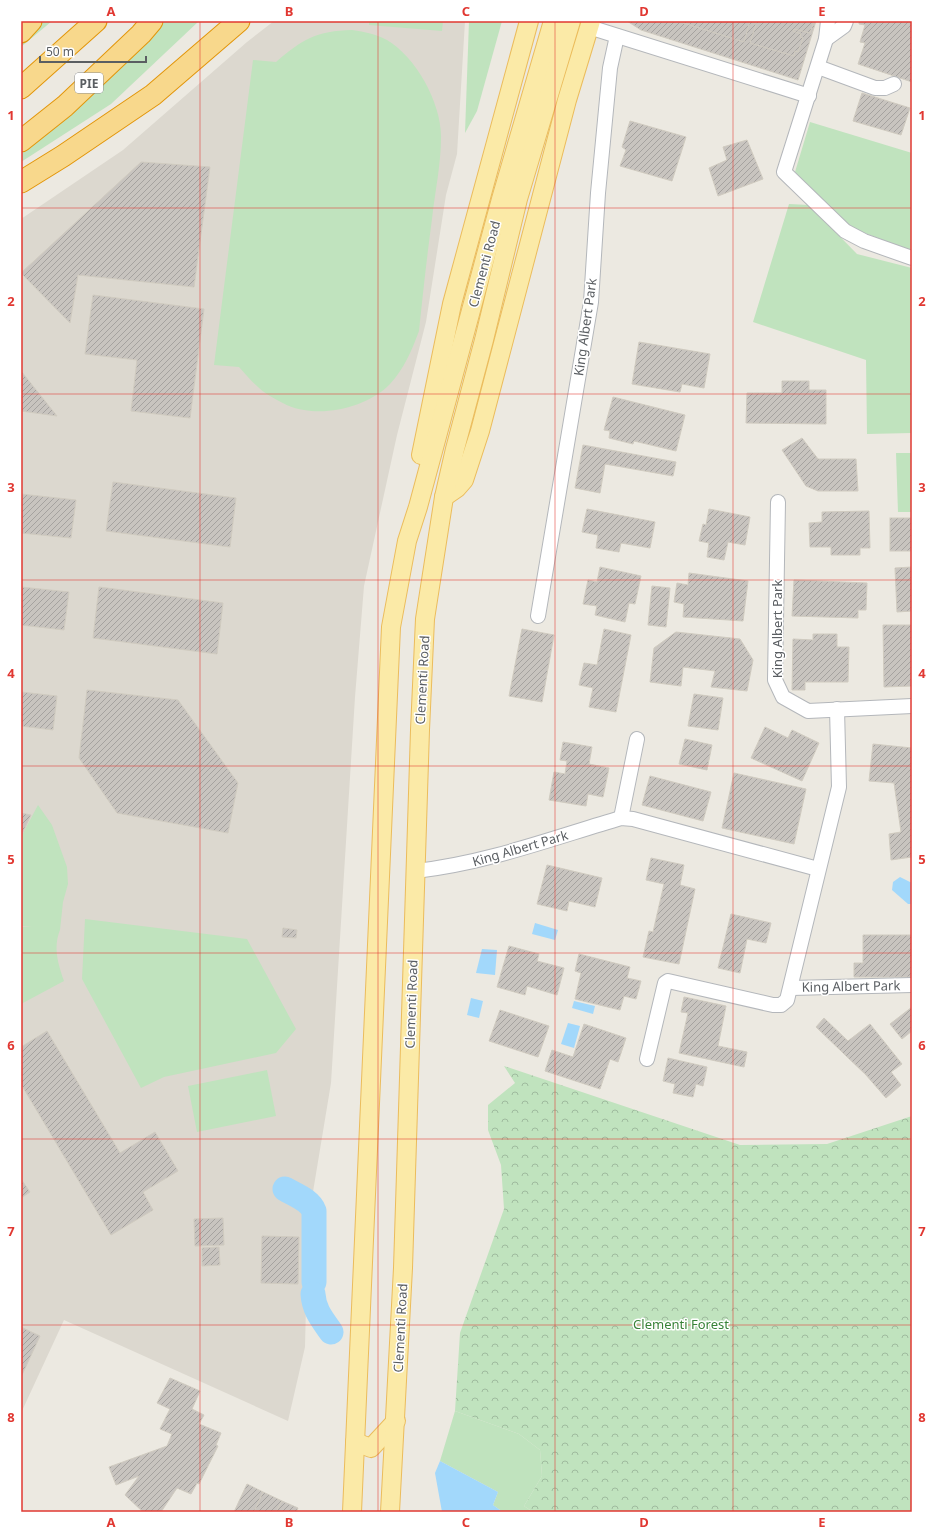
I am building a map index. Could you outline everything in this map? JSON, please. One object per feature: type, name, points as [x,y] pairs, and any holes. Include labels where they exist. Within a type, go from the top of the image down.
[{"type":"highway","points":[[21,32],[32,21]]},
{"type":"highway","points":[[21,88],[96,21]]},
{"type":"highway","name":"PIE","points":[[21,140],[65,106],[142,34],[152,21]]},
{"type":"highway","points":[[21,182],[63,156],[153,95],[239,21]]},
{"type":"main road","name":"Clementi Road","points":[[418,507],[415,486],[452,304],[529,21]]},
{"type":"main road","name":"Clementi Road","points":[[390,1512],[403,1268],[420,730],[425,619],[444,497],[510,199],[553,21]]},
{"type":"main road","name":"Clementi Road","points":[[352,1512],[391,627],[407,541],[510,199],[571,21]]},
{"type":"main road","points":[[444,497],[457,488],[464,480],[480,432],[565,108],[590,24]]},
{"type":"main road","points":[[356,1442],[371,1448],[396,1420]]},
{"type":"street","points":[[828,21],[826,39],[818,68],[784,172],[845,232],[864,241],[912,258]]},
{"type":"street","points":[[826,39],[844,26],[846,21]]},
{"type":"street","points":[[590,24],[617,36],[809,96]]},
{"type":"street","name":"King Albert Park","points":[[538,616],[591,302],[598,193],[610,68],[617,36]]},
{"type":"street","points":[[818,68],[875,88],[885,88],[894,84]]},
{"type":"street","name":"King Albert Park","points":[[778,502],[775,680],[783,697],[808,711],[912,706]]},
{"type":"street","name":"King Albert Park","points":[[647,1059],[665,983],[668,981],[773,1005],[781,1005],[787,1000],[839,787],[837,709]]},
{"type":"street","points":[[621,818],[637,739]]},
{"type":"street","name":"King Albert Park","points":[[416,871],[450,868],[621,818],[633,819],[818,869]]},
{"type":"street","name":"King Albert Park","points":[[791,988],[912,985]]},
{"type":"shaded area","points":[[274,21],[465,21],[457,154],[446,195],[426,322],[397,435],[364,586],[355,697],[331,1083],[308,1222],[305,1347],[288,1421],[64,1320],[21,1413],[21,219],[123,150],[247,42]]},
{"type":"green space","points":[[41,21],[52,21],[21,47],[21,42]]},
{"type":"green space","points":[[145,21],[199,21],[111,104],[21,162],[21,154]]},
{"type":"green space","points":[[369,21],[443,21],[442,31],[369,25]]},
{"type":"green space","points":[[469,21],[502,21],[477,111],[465,133]]},
{"type":"green space","points":[[352,30],[379,36],[398,48],[417,70],[432,97],[437,111],[441,138],[440,158],[419,331],[403,366],[395,378],[382,391],[372,398],[338,410],[304,410],[278,401],[262,390],[239,367],[214,365],[253,60],[276,62],[294,47],[319,34]]},
{"type":"green space","points":[[810,122],[912,153],[912,251],[849,227],[795,172]]},
{"type":"green space","points":[[789,204],[809,205],[857,254],[912,268],[912,433],[867,434],[866,360],[753,322]]},
{"type":"green space","points":[[896,453],[912,453],[912,512],[898,512]]},
{"type":"green space","points":[[38,805],[52,825],[67,867],[68,884],[63,902],[57,943],[58,962],[64,981],[21,1004],[21,927],[32,927],[21,926],[21,837]]},
{"type":"green space","points":[[85,919],[247,939],[296,1029],[276,1053],[164,1077],[141,1088],[82,979]]},
{"type":"green space","name":"Clementi Forest","points":[[504,1066],[740,1145],[827,1144],[912,1116],[912,1512],[533,1512],[524,1506],[542,1476],[540,1450],[519,1434],[455,1411],[460,1333],[504,1209],[501,1165],[488,1130],[488,1105],[515,1083]]},
{"type":"green space","points":[[267,1070],[276,1116],[197,1132],[188,1086]]},
{"type":"green space","points":[[455,1411],[519,1434],[540,1450],[542,1476],[524,1506],[533,1512],[503,1512],[493,1505],[498,1492],[440,1461]]},
{"type":"water","points":[[900,877],[912,883],[912,904],[908,904],[892,890],[893,882]]},
{"type":"water","points":[[535,923],[558,930],[555,940],[532,934]]},
{"type":"water","points":[[482,949],[497,950],[495,975],[476,973]]},
{"type":"water","points":[[471,998],[483,1001],[479,1018],[467,1015]]},
{"type":"water","points":[[574,1001],[595,1006],[593,1014],[572,1008]]},
{"type":"water","points":[[568,1023],[580,1026],[574,1048],[561,1044]]},
{"type":"water","points":[[440,1461],[498,1492],[493,1505],[503,1512],[442,1512],[435,1473]]},
{"type":"building","points":[[627,21],[816,21],[798,80],[641,30]]},
{"type":"building","points":[[677,21],[750,21],[744,42]]},
{"type":"building","points":[[757,21],[814,21],[810,33],[794,29],[793,31],[801,34],[800,37],[803,38],[798,52],[795,51],[794,56],[750,43]]},
{"type":"building","points":[[859,21],[912,21],[912,82],[858,64],[865,43],[860,42],[865,25],[859,24]]},
{"type":"building","points":[[862,93],[910,108],[901,135],[853,121]]},
{"type":"building","points":[[630,121],[686,137],[672,181],[620,166],[626,150],[622,147]]},
{"type":"building","points":[[747,140],[763,179],[718,196],[709,168],[727,160],[723,147]]},
{"type":"building","points":[[141,162],[210,167],[194,287],[78,275],[70,323],[21,273]]},
{"type":"building","points":[[93,295],[204,309],[190,418],[131,411],[137,360],[85,354]]},
{"type":"building","points":[[639,342],[710,354],[704,388],[682,384],[680,392],[632,384]]},
{"type":"building","points":[[21,371],[57,416],[21,411]]},
{"type":"building","points":[[782,381],[809,381],[809,390],[826,390],[826,424],[746,423],[747,393],[782,393]]},
{"type":"building","points":[[613,397],[685,415],[676,451],[634,441],[633,444],[609,438],[610,431],[604,430]]},
{"type":"building","points":[[802,438],[818,459],[856,459],[858,491],[818,491],[806,486],[782,450]]},
{"type":"building","points":[[583,445],[676,462],[673,476],[605,464],[600,493],[575,488]]},
{"type":"building","points":[[113,482],[236,498],[230,547],[106,531]]},
{"type":"building","points":[[21,494],[76,500],[71,538],[21,533]]},
{"type":"building","points":[[587,509],[655,522],[650,548],[621,543],[619,552],[596,548],[598,535],[582,532]]},
{"type":"building","points":[[709,509],[750,517],[745,545],[728,542],[724,560],[707,557],[709,543],[699,541],[703,524],[706,525]]},
{"type":"building","points":[[869,511],[870,548],[860,548],[860,555],[831,555],[831,547],[810,547],[809,523],[822,522],[822,512]]},
{"type":"building","points":[[890,518],[912,518],[912,551],[890,551]]},
{"type":"building","points":[[600,567],[641,576],[635,604],[629,603],[625,622],[595,615],[597,606],[583,604],[588,580],[597,582]]},
{"type":"building","points":[[912,567],[912,611],[897,612],[895,568]]},
{"type":"building","points":[[689,573],[748,581],[743,621],[683,617],[684,604],[674,602],[677,583],[688,585]]},
{"type":"building","points":[[794,580],[867,583],[866,610],[858,610],[858,618],[792,616]]},
{"type":"building","points":[[652,586],[670,588],[666,627],[648,625]]},
{"type":"building","points":[[21,587],[69,592],[64,630],[21,625]]},
{"type":"building","points":[[99,587],[223,603],[217,654],[93,638]]},
{"type":"building","points":[[883,625],[912,625],[912,686],[884,687]]},
{"type":"building","points":[[522,629],[554,635],[542,702],[509,696]]},
{"type":"building","points":[[604,629],[631,635],[616,712],[589,707],[593,688],[579,685],[584,663],[597,665]]},
{"type":"building","points":[[676,632],[740,639],[753,660],[747,691],[711,687],[715,671],[683,667],[681,686],[650,682],[654,648]]},
{"type":"building","points":[[813,634],[837,634],[837,647],[849,647],[848,682],[805,682],[805,690],[792,690],[793,639],[813,640]]},
{"type":"building","points":[[87,690],[178,700],[238,783],[228,833],[117,813],[79,758]]},
{"type":"building","points":[[21,692],[57,696],[53,730],[21,726]]},
{"type":"building","points":[[694,694],[723,698],[718,730],[688,726]]},
{"type":"building","points":[[765,727],[788,738],[792,730],[819,743],[802,781],[751,758]]},
{"type":"building","points":[[685,739],[712,745],[707,770],[679,764]]},
{"type":"building","points":[[563,742],[592,747],[589,764],[609,768],[603,797],[588,794],[586,806],[549,800],[554,772],[565,774],[567,761],[560,760]]},
{"type":"building","points":[[873,744],[912,748],[912,857],[891,860],[889,834],[901,832],[894,783],[869,781]]},
{"type":"building","points":[[734,773],[806,789],[794,844],[722,828]]},
{"type":"building","points":[[650,776],[711,792],[703,821],[642,805]]},
{"type":"building","points":[[21,813],[31,815],[21,836]]},
{"type":"building","points":[[651,858],[684,865],[680,885],[695,889],[679,964],[643,957],[649,931],[653,932],[664,884],[646,880]]},
{"type":"building","points":[[547,865],[602,878],[595,907],[569,901],[567,911],[537,904]]},
{"type":"building","points":[[731,914],[771,923],[766,943],[747,939],[740,973],[718,968]]},
{"type":"building","points":[[283,928],[297,930],[296,938],[282,937]]},
{"type":"building","points":[[863,935],[912,935],[912,977],[854,977],[854,963],[863,963]]},
{"type":"building","points":[[509,946],[539,954],[537,961],[564,968],[557,995],[527,986],[525,995],[497,987]]},
{"type":"building","points":[[579,954],[630,967],[627,978],[641,981],[636,999],[624,996],[620,1010],[575,999],[581,973],[575,971]]},
{"type":"building","points":[[684,997],[726,1006],[718,1046],[747,1052],[744,1067],[679,1053],[688,1013],[681,1012]]},
{"type":"building","points":[[912,1007],[912,1031],[902,1039],[890,1024]]},
{"type":"building","points":[[500,1010],[549,1026],[538,1057],[489,1041]]},
{"type":"building","points":[[824,1018],[848,1041],[870,1024],[902,1064],[891,1072],[901,1085],[886,1098],[866,1075],[816,1027]]},
{"type":"building","points":[[584,1024],[626,1038],[618,1062],[610,1059],[600,1089],[545,1071],[552,1050],[573,1057]]},
{"type":"building","points":[[47,1031],[120,1153],[155,1132],[178,1171],[143,1192],[153,1210],[111,1235],[21,1084],[21,1047]]},
{"type":"building","points":[[668,1058],[707,1067],[703,1086],[696,1084],[693,1097],[673,1093],[675,1084],[663,1081]]},
{"type":"building","points":[[21,1179],[30,1192],[21,1198]]},
{"type":"building","points":[[223,1218],[224,1245],[195,1246],[194,1219]]},
{"type":"building","points":[[262,1236],[299,1237],[298,1284],[261,1283]]},
{"type":"building","points":[[219,1247],[220,1265],[202,1266],[202,1248]]},
{"type":"building","points":[[21,1327],[40,1336],[21,1377]]},
{"type":"building","points":[[170,1378],[200,1391],[192,1409],[204,1415],[199,1424],[221,1433],[216,1445],[218,1446],[199,1484],[197,1483],[191,1494],[177,1488],[161,1512],[143,1512],[125,1495],[139,1476],[116,1485],[109,1467],[167,1446],[172,1434],[160,1429],[170,1409],[157,1403]]},
{"type":"building","points":[[247,1484],[263,1492],[254,1512],[234,1512]]},
{"type":"building","points":[[263,1492],[282,1501],[276,1512],[254,1512]]},
{"type":"building","points":[[282,1501],[298,1508],[296,1512],[276,1512]]},
{"type":"waterway","points":[[285,1189],[306,1201],[314,1211],[314,1282]]},
{"type":"waterway","points":[[313,1294],[317,1310],[331,1332]]}]
